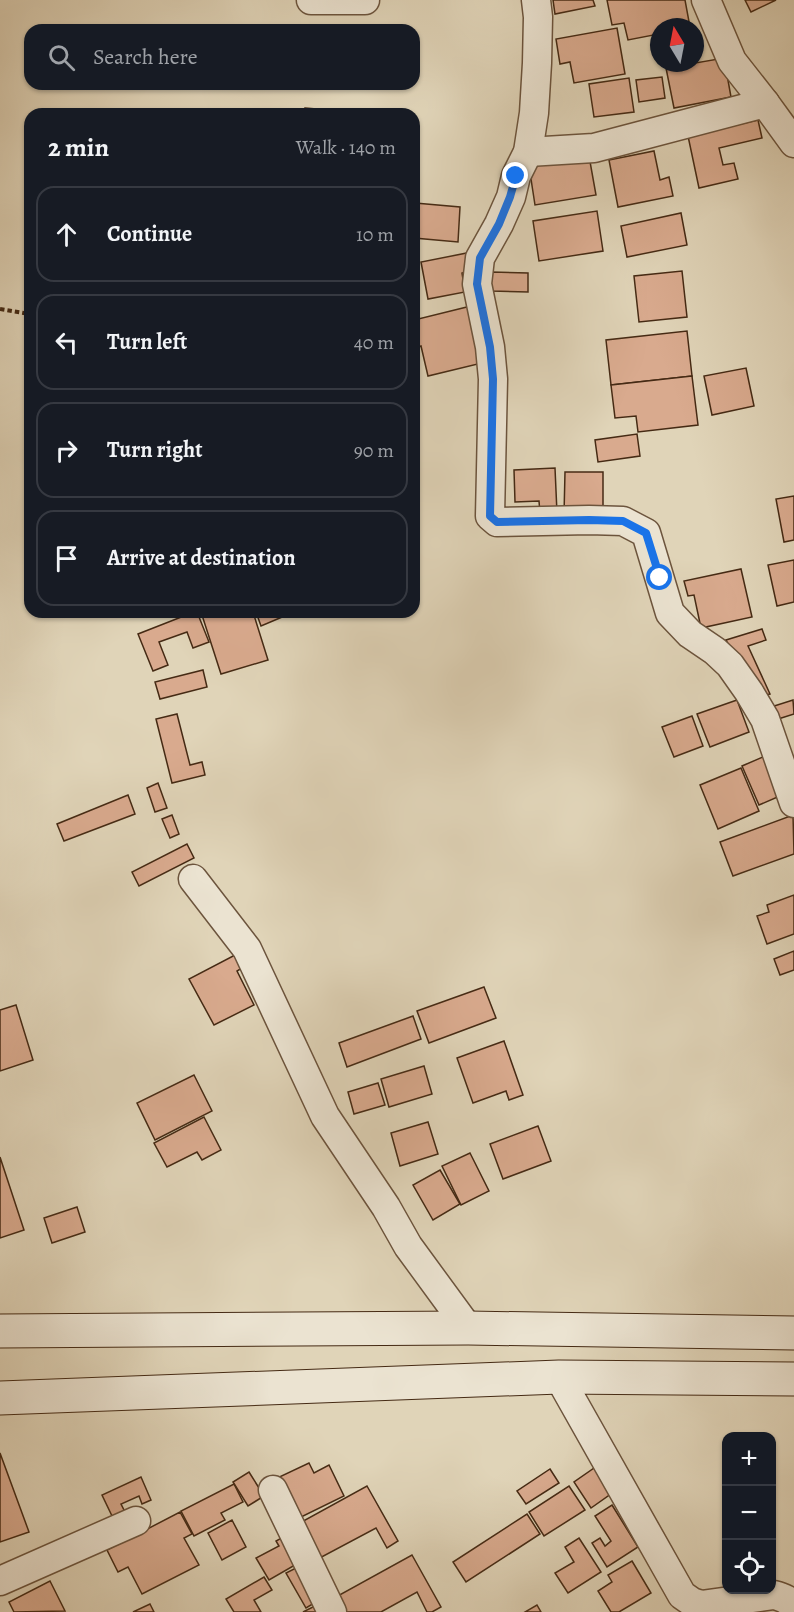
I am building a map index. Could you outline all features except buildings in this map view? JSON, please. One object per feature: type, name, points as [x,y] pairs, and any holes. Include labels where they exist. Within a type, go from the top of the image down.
[{"type":"main road","points":[[0,1331],[468,1328],[794,1333]]},
{"type":"main road","points":[[0,1398],[558,1377],[794,1379]]},
{"type":"street","points":[[311,0],[365,0]]},
{"type":"street","points":[[536,0],[537,63],[534,113],[528,152],[516,176],[499,224],[480,258],[477,284],[490,347],[493,379],[490,516],[497,522],[623,521],[646,533],[670,613],[690,634],[716,651],[730,665],[749,692],[765,719],[794,803]]},
{"type":"street","points":[[706,0],[732,61],[794,143]]},
{"type":"street","points":[[528,152],[594,148],[765,103]]},
{"type":"street","points":[[193,879],[247,949],[325,1116],[386,1208],[408,1246],[468,1328]]},
{"type":"street","points":[[558,1377],[682,1595],[701,1605],[774,1595],[784,1598],[793,1605],[794,1609]]},
{"type":"street","points":[[273,1490],[332,1612]]},
{"type":"street","points":[[0,1581],[136,1521]]},
{"type":"path","points":[[0,309],[24,313]]},
{"type":"route","points":[[516,176],[499,224],[480,258],[477,284],[490,347],[493,379],[490,516],[497,522],[623,521],[646,533],[660,578]]}]
